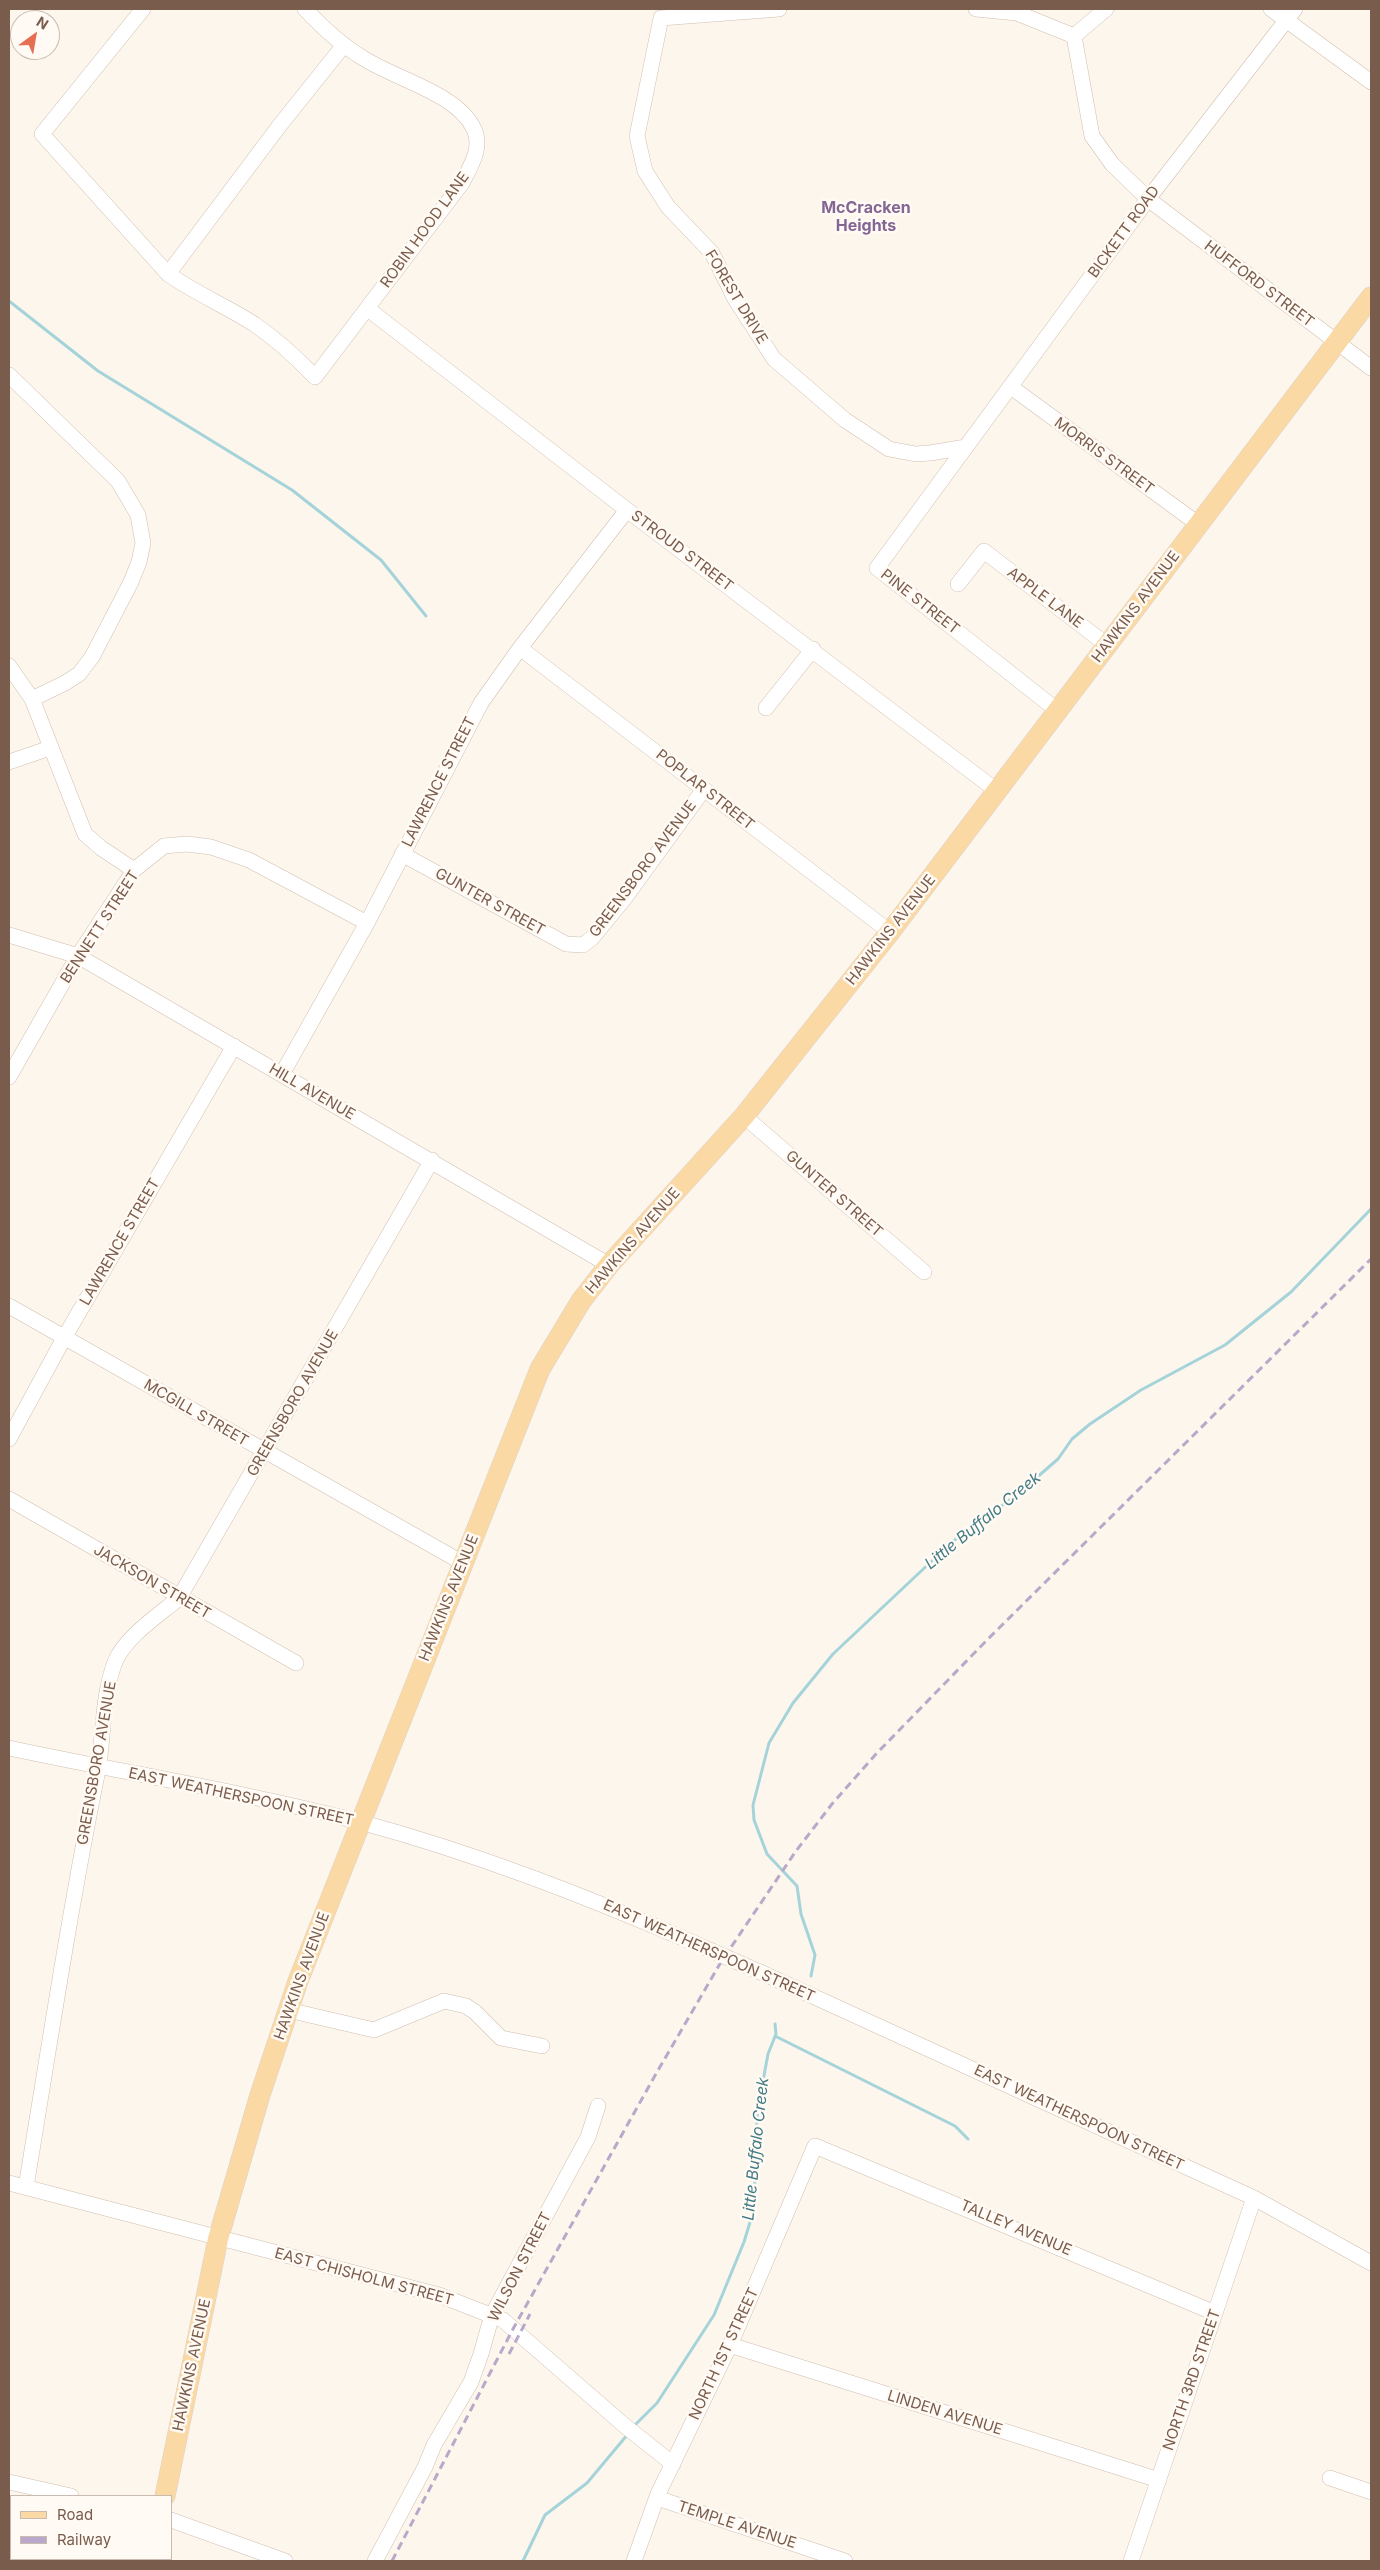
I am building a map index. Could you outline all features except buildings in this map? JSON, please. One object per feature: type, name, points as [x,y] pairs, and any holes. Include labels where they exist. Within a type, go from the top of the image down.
[{"type":"main road","name":"HAWKINS AVENUE","points":[[165,2495],[218,2239],[260,2095],[288,2010],[540,1369],[581,1301],[609,1265],[744,1116],[890,932],[1371,297]]},
{"type":"street","points":[[143,9],[42,134],[168,274],[280,125],[344,45]]},
{"type":"street","name":"ROBIN HOOD LANE","points":[[168,274],[193,291],[254,324],[296,357],[315,377],[462,183],[476,156],[475,130],[461,111],[364,59],[344,45],[305,9]]},
{"type":"street","name":"FOREST DRIVE","points":[[779,9],[661,18],[637,136],[645,171],[668,207],[712,253],[735,299],[774,359],[845,420],[889,449],[916,454],[966,447]]},
{"type":"street","points":[[976,9],[1017,12],[1074,36],[1106,9]]},
{"type":"street","points":[[1271,9],[1290,15],[1371,82]]},
{"type":"street","name":"BICKETT ROAD","points":[[966,447],[1148,199],[1290,15]]},
{"type":"street","name":"HUFFORD STREET","points":[[1074,36],[1092,136],[1112,164],[1148,199],[1371,368]]},
{"type":"street","name":"STROUD STREET","points":[[368,309],[997,791]]},
{"type":"street","points":[[9,375],[118,481],[138,515],[143,543],[139,562],[131,582],[92,657],[79,674],[65,684],[32,699]]},
{"type":"street","name":"MORRIS STREET","points":[[1011,388],[1198,524]]},
{"type":"street","name":"PINE STREET","points":[[966,447],[877,568],[1058,711]]},
{"type":"street","name":"LAWRENCE STREET","points":[[282,1074],[367,923],[480,703],[520,648],[628,510]]},
{"type":"street","name":"APPLE LANE","points":[[958,584],[984,551],[1107,645]]},
{"type":"street","name":"POPLAR STREET","points":[[520,648],[890,932]]},
{"type":"street","points":[[766,708],[813,649]]},
{"type":"street","points":[[9,666],[32,699],[85,834],[101,848],[134,870]]},
{"type":"street","points":[[9,762],[50,748]]},
{"type":"street","name":"GREENSBORO AVENUE","points":[[579,945],[583,945],[592,938],[624,899],[704,789]]},
{"type":"street","name":"BENNETT STREET","points":[[9,1077],[78,956],[134,870],[164,846],[187,844],[211,847],[249,860],[367,923]]},
{"type":"street","name":"GUNTER STREET","points":[[402,854],[566,944],[579,945]]},
{"type":"street","name":"HILL AVENUE","points":[[9,935],[78,956],[432,1160],[609,1265]]},
{"type":"street","name":"LAWRENCE STREET","points":[[9,1439],[64,1338],[234,1046]]},
{"type":"street","name":"GUNTER STREET","points":[[744,1116],[924,1272]]},
{"type":"street","name":"GREENSBORO AVENUE","points":[[26,2187],[76,1884],[98,1767],[106,1695],[116,1662],[126,1645],[179,1598],[432,1160]]},
{"type":"street","name":"MCGILL STREET","points":[[9,1306],[463,1563]]},
{"type":"street","name":"JACKSON STREET","points":[[9,1499],[179,1598],[296,1663]]},
{"type":"street","name":"EAST WEATHERSPOON STREET","points":[[9,1748],[237,1793],[361,1823],[539,1878],[760,1972],[1254,2198],[1371,2263]]},
{"type":"street","points":[[288,2010],[374,2030],[444,2001],[455,2002],[475,2012],[501,2038],[542,2046]]},
{"type":"street","name":"WILSON STREET","points":[[375,2561],[425,2467],[434,2445],[470,2382],[481,2354],[492,2315],[588,2136],[598,2106]]},
{"type":"street","name":"TALLEY AVENUE","points":[[816,2146],[1215,2313]]},
{"type":"street","name":"NORTH 1ST STREET","points":[[634,2561],[657,2498],[730,2345],[816,2146]]},
{"type":"street","name":"EAST CHISHOLM STREET","points":[[9,2183],[218,2239],[439,2295],[492,2315],[513,2329],[629,2430],[672,2464]]},
{"type":"street","name":"NORTH 3RD STREET","points":[[1131,2561],[1254,2198]]},
{"type":"street","name":"LINDEN AVENUE","points":[[730,2345],[1159,2480]]},
{"type":"street","points":[[1330,2478],[1371,2492]]},
{"type":"street","points":[[9,2482],[67,2495]]},
{"type":"street","name":"TEMPLE AVENUE","points":[[657,2498],[845,2561]]},
{"type":"street","points":[[172,2520],[285,2561]]},
{"type":"waterway","points":[[9,301],[98,371],[292,490],[381,560],[426,616]]},
{"type":"waterway","name":"Little Buffalo Creek","points":[[811,1976],[815,1955],[801,1914],[797,1886],[767,1854],[754,1820],[753,1805],[769,1743],[793,1703],[833,1654],[952,1542],[1019,1493],[1058,1459],[1072,1439],[1090,1424],[1141,1390],[1225,1345],[1291,1292],[1371,1209]]},
{"type":"waterway","name":"Little Buffalo Creek","points":[[633,2427],[657,2403],[714,2315],[744,2242],[751,2219],[755,2188],[754,2161],[758,2108],[768,2054],[776,2034],[775,2024]]},
{"type":"waterway","points":[[775,2036],[955,2126],[968,2139]]},
{"type":"waterway","name":"Little Buffalo Creek","points":[[523,2561],[545,2515],[587,2483],[628,2434]]},
{"type":"railway","points":[[392,2561],[513,2329],[657,2072],[721,1962],[796,1851],[832,1804],[876,1754],[988,1639],[1371,1259]]},
{"type":"railway","points":[[509,2354],[530,2314]]},
{"type":"district","name":"McCracken Heights","points":[[866,217]]}]
